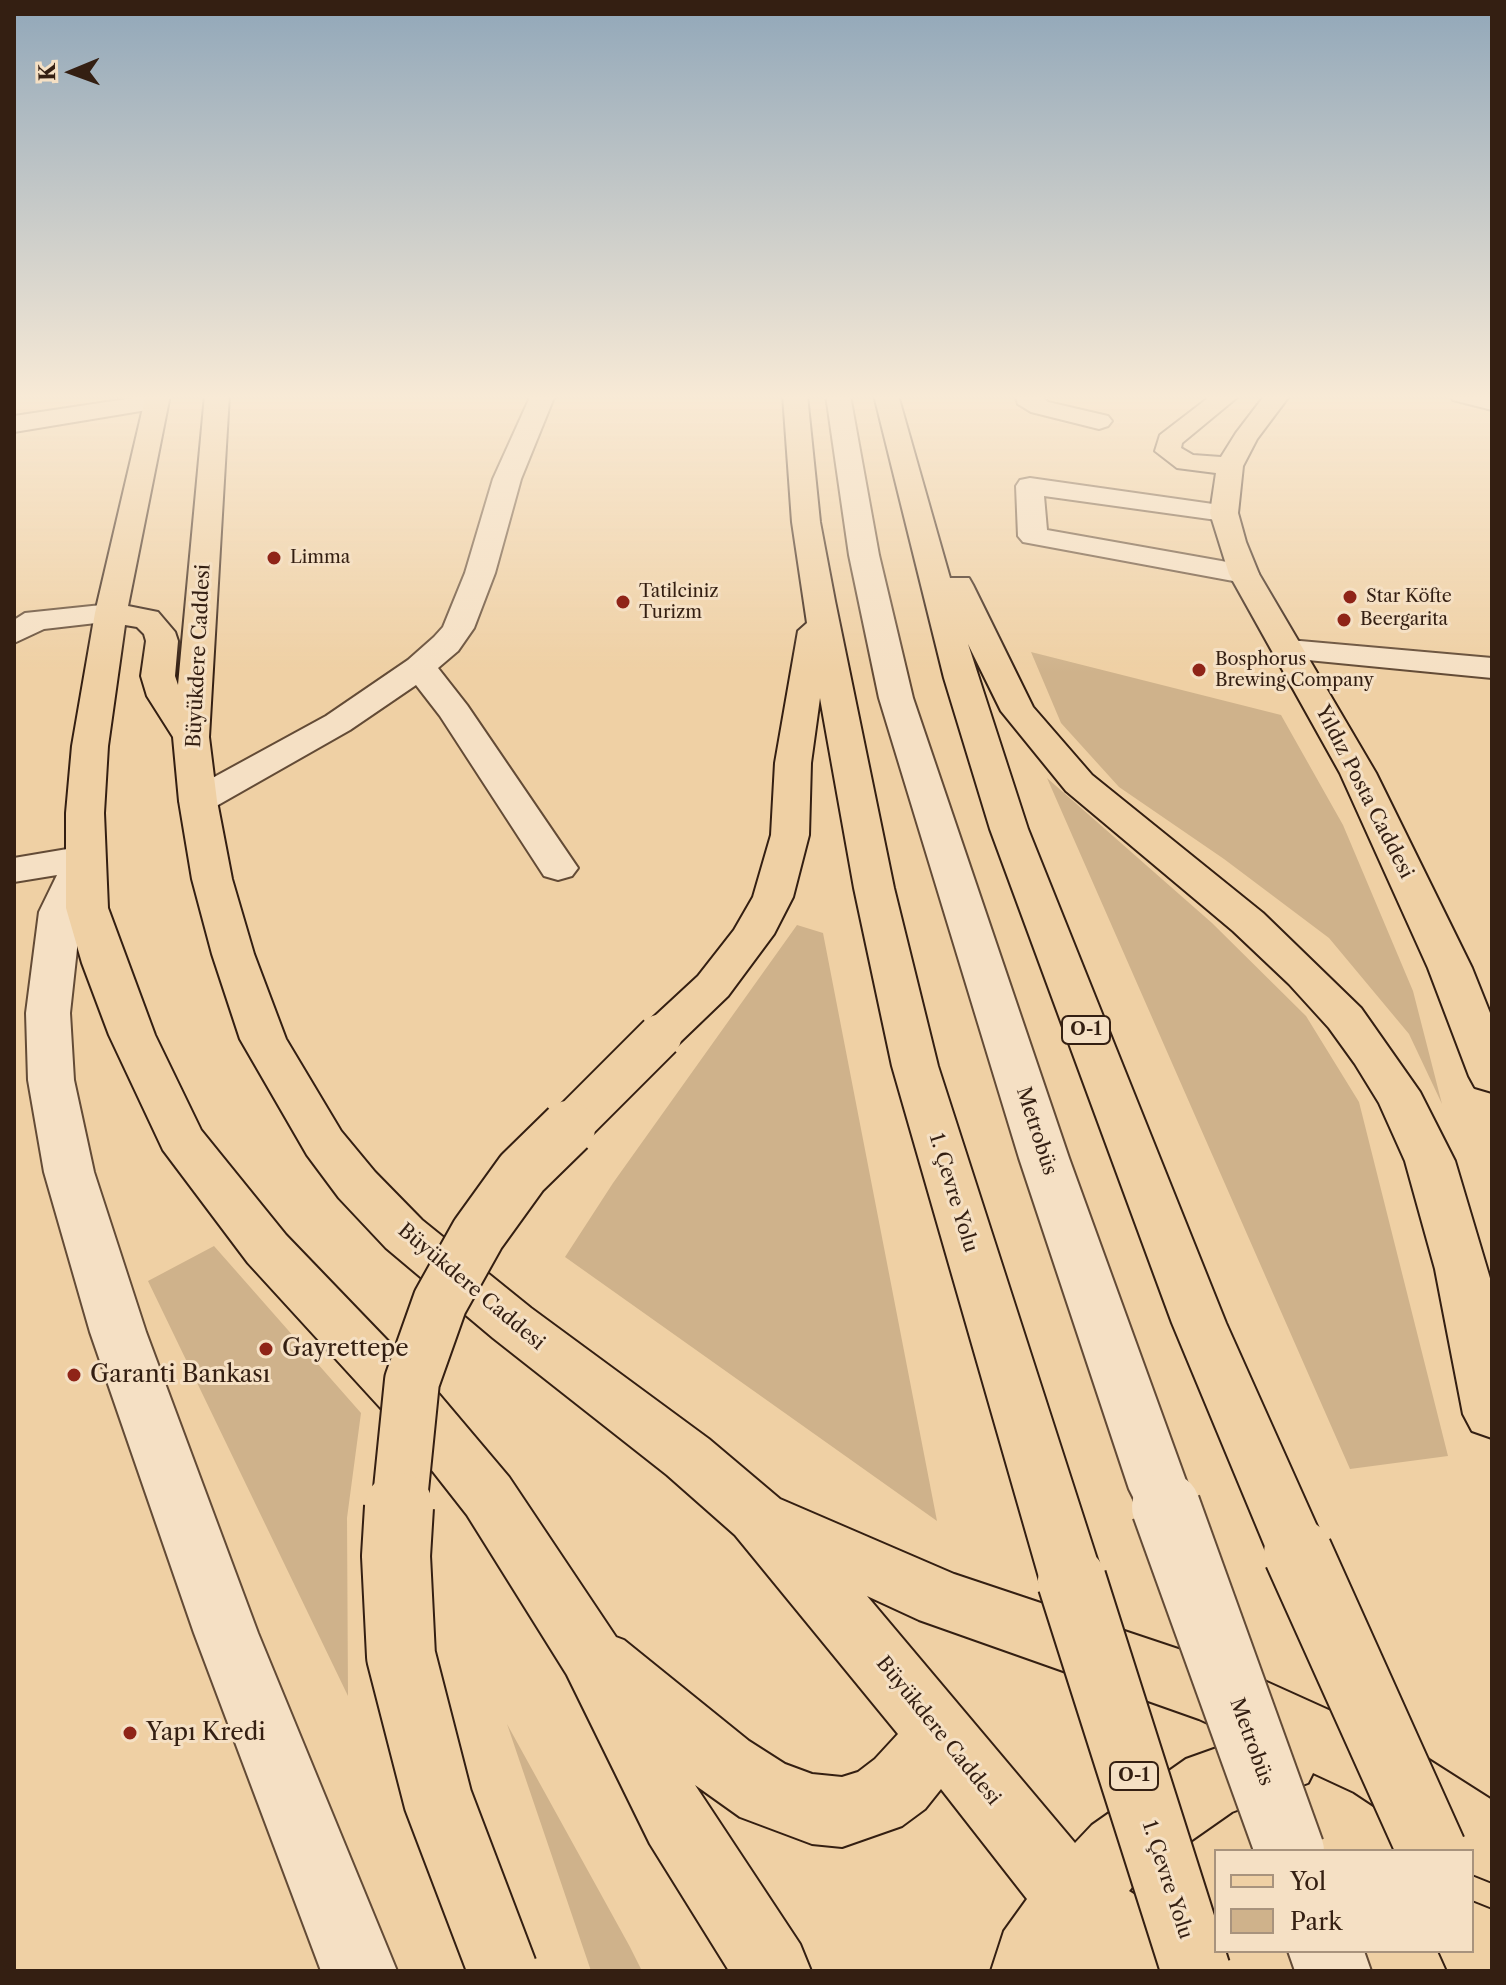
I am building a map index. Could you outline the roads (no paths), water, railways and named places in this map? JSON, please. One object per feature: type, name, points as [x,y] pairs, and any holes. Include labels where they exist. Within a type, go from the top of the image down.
[{"type":"main road","points":[[138,488],[93,711],[85,813],[87,908],[132,1035],[180,1138],[267,1249],[418,1410],[488,1496],[590,1653],[675,1819],[773,1971]]},
{"type":"main road","name":"Büyükdere Caddesi","points":[[208,488],[191,737],[198,801],[212,879],[233,954],[263,1039],[324,1143],[357,1185],[404,1234],[512,1323],[688,1457],[757,1516],[868,1644],[1073,1898],[1127,1932],[1166,1971]]},
{"type":"main road","name":"1. Çevre Yolu","points":[[803,488],[819,601],[874,888],[915,1066],[1072,1581],[1196,1971]]},
{"type":"main road","name":"O-1","points":[[910,488],[961,678],[1009,829],[1199,1323],[1431,1849]]},
{"type":"main road","name":"Yıldız Posta Caddesi","points":[[1227,488],[1224,513],[1244,574],[1358,773],[1450,968],[1492,1076]]},
{"type":"main road","points":[[912,494],[947,557],[999,676],[1018,711],[1043,742],[1079,783],[1248,922],[1304,974],[1345,1018],[1373,1055],[1403,1103],[1430,1161],[1462,1269],[1492,1414]]},
{"type":"main road","points":[[503,1971],[438,1800],[401,1656],[396,1556],[402,1463],[412,1381],[440,1302],[478,1234],[522,1173],[713,986],[753,934],[773,897],[790,835],[793,763],[819,601]]},
{"type":"main road","points":[[111,613],[147,619],[159,632],[162,641],[158,676],[164,696],[191,737]]},
{"type":"main road","points":[[757,1516],[942,1599],[1214,1692],[1379,1768],[1467,1825],[1492,1846]]},
{"type":"main road","points":[[590,1653],[725,1765],[765,1792],[812,1809],[842,1812],[877,1801],[900,1784],[941,1737]]},
{"type":"main road","points":[[1029,1971],[1031,1958],[1073,1898],[1117,1850],[1211,1784],[1328,1745]]},
{"type":"main road","points":[[1073,1898],[1094,1964],[1100,1971]]},
{"type":"main road","points":[[1474,1943],[1487,1971]]},
{"type":"street","points":[[198,801],[338,723],[420,667],[446,644],[458,628],[480,573],[505,488]]},
{"type":"street","name":"Metrobüs","points":[[853,488],[864,555],[896,698],[1044,1158],[1289,1849]]},
{"type":"street","points":[[1030,488],[1033,536],[1244,574]]},
{"type":"street","points":[[1042,488],[1224,513]]},
{"type":"street","points":[[14,633],[36,620],[111,613]]},
{"type":"street","points":[[1289,650],[1492,668]]},
{"type":"street","points":[[420,667],[455,712],[558,868]]},
{"type":"street","points":[[14,870],[85,858]]},
{"type":"street","points":[[85,858],[60,912],[48,1013],[51,1080],[69,1172],[118,1332],[205,1573],[359,1971]]},
{"type":"place","name":"Limma","points":[[274,558]]},
{"type":"place","name":"Star Köfte","points":[[1350,597]]},
{"type":"place","name":"Tatilciniz Turizm","points":[[623,602]]},
{"type":"place","name":"Beergarita","points":[[1344,620]]},
{"type":"place","name":"Bosphorus Brewing Company","points":[[1199,670]]},
{"type":"place","name":"Gayrettepe","points":[[266,1349]]},
{"type":"place","name":"Garanti Bankası","points":[[74,1375]]},
{"type":"place","name":"Yapı Kredi","points":[[130,1733]]}]
